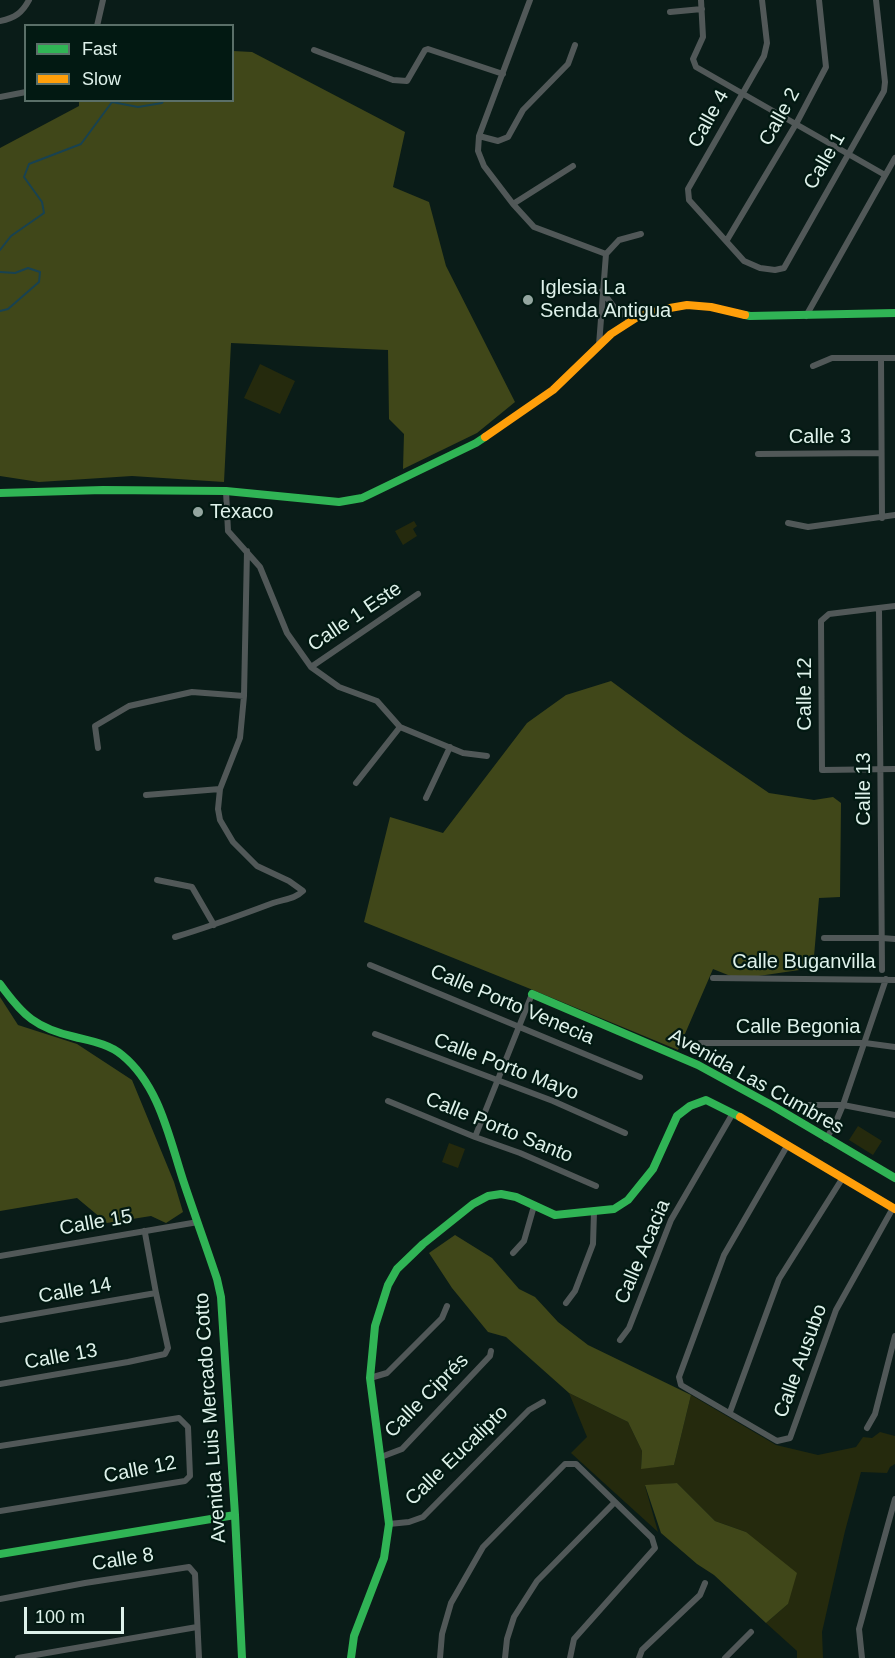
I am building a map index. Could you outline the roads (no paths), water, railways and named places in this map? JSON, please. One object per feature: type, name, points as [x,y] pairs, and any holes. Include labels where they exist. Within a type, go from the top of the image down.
[{"type":"street","points":[[0,21],[18,15],[29,0]]},
{"type":"street","points":[[97,24],[103,0]]},
{"type":"street","points":[[530,0],[479,136],[478,151],[484,166],[534,227],[606,254]]},
{"type":"street","points":[[701,0],[703,37],[693,59],[696,67],[885,175]]},
{"type":"street","name":"Calle 4","points":[[727,240],[689,200],[688,189],[764,56],[766,44],[762,0]]},
{"type":"street","name":"Calle 2","points":[[727,240],[796,124],[826,67],[819,0]]},
{"type":"street","name":"Calle 1","points":[[727,240],[744,261],[760,268],[775,270],[784,268],[884,91],[876,0]]},
{"type":"street","points":[[670,12],[702,9]]},
{"type":"street","points":[[479,136],[498,141],[508,137],[523,110],[568,64],[575,45]]},
{"type":"street","points":[[314,50],[393,80],[407,81],[425,50],[428,49],[503,74]]},
{"type":"street","points":[[0,97],[24,92]]},
{"type":"street","points":[[806,316],[895,158]]},
{"type":"street","points":[[513,204],[573,166]]},
{"type":"street","points":[[599,345],[606,254],[619,240],[641,234]]},
{"type":"street","points":[[602,291],[614,307],[635,318]]},
{"type":"street","points":[[0,493],[103,490],[226,491],[339,502],[362,498],[476,443],[553,390],[611,334],[635,318],[687,305],[711,307],[750,316],[895,313]]},
{"type":"street","points":[[813,366],[832,358],[895,358]]},
{"type":"street","points":[[881,358],[882,518]]},
{"type":"street","name":"Calle 3","points":[[759,454],[881,453]]},
{"type":"street","points":[[226,491],[228,531],[260,567],[287,633],[311,667],[339,687],[377,701],[400,727],[463,753],[487,756]]},
{"type":"street","points":[[788,523],[808,527],[895,515]]},
{"type":"street","points":[[176,937],[277,901],[298,896],[303,891],[289,881],[257,866],[233,842],[220,820],[218,809],[220,789],[240,738],[244,696],[247,551]]},
{"type":"street","name":"Calle 1 Este","points":[[311,667],[418,594]]},
{"type":"street","name":"Calle 12","points":[[895,606],[829,614],[821,621],[822,770],[895,769]]},
{"type":"street","name":"Calle 13","points":[[879,608],[882,970]]},
{"type":"street","points":[[98,748],[95,726],[129,706],[192,692],[244,696]]},
{"type":"street","points":[[356,783],[400,727]]},
{"type":"street","points":[[426,798],[450,747]]},
{"type":"street","points":[[146,795],[220,789]]},
{"type":"street","points":[[157,880],[192,887],[214,925]]},
{"type":"street","points":[[824,938],[895,939]]},
{"type":"street","name":"Calle Porto Venecia","points":[[370,964],[640,1077]]},
{"type":"street","name":"Calle Buganvilla","points":[[713,978],[895,980]]},
{"type":"street","points":[[826,1138],[843,1105],[886,979]]},
{"type":"street","name":"Avenida Luis Mercado Cotto","points":[[0,984],[24,1014],[44,1028],[104,1046],[121,1055],[143,1079],[161,1113],[221,1297],[242,1658]]},
{"type":"street","points":[[476,1137],[532,994]]},
{"type":"street","name":"Avenida Las Cumbres","points":[[532,994],[698,1065],[895,1178]]},
{"type":"street","name":"Calle Porto Mayo","points":[[375,1034],[553,1101],[625,1133]]},
{"type":"street","name":"Calle Begonia","points":[[700,1043],[865,1043],[895,1047]]},
{"type":"street","points":[[351,1658],[354,1636],[384,1558],[389,1524],[370,1378],[375,1326],[388,1285],[397,1269],[423,1244],[473,1204],[488,1196],[501,1194],[516,1197],[555,1215],[614,1209],[628,1200],[653,1169],[677,1116],[690,1106],[706,1100],[733,1113],[894,1208]]},
{"type":"street","name":"Calle Porto Santo","points":[[388,1101],[596,1186]]},
{"type":"street","points":[[801,1105],[843,1105],[895,1115]]},
{"type":"street","name":"Calle Acacia","points":[[620,1340],[629,1328],[671,1220],[733,1113]]},
{"type":"street","name":"Calle Ausubo","points":[[787,1146],[724,1255],[679,1377],[681,1385],[777,1441],[790,1438],[836,1310],[894,1208]]},
{"type":"street","points":[[730,1412],[779,1279],[842,1179]]},
{"type":"street","points":[[513,1253],[524,1241],[534,1206]]},
{"type":"street","points":[[566,1303],[575,1291],[593,1244],[594,1212]]},
{"type":"street","name":"Calle 15","points":[[0,1256],[198,1222]]},
{"type":"street","points":[[144,1232],[156,1293]]},
{"type":"street","name":"Calle 13","points":[[0,1384],[128,1362],[165,1353],[168,1348],[156,1293]]},
{"type":"street","name":"Calle 14","points":[[0,1320],[156,1293]]},
{"type":"street","points":[[370,1378],[387,1374],[442,1318],[447,1306]]},
{"type":"street","points":[[867,1428],[875,1414],[895,1336]]},
{"type":"street","name":"Calle Ciprés","points":[[381,1457],[402,1449],[490,1356],[491,1351]]},
{"type":"street","name":"Calle Eucalipto","points":[[389,1524],[408,1522],[423,1517],[529,1410],[543,1402]]},
{"type":"street","name":"Calle 12","points":[[0,1446],[178,1419],[188,1427],[190,1476],[185,1481],[0,1511]]},
{"type":"street","points":[[440,1658],[442,1634],[451,1603],[483,1547],[565,1464],[576,1464],[652,1539],[655,1548],[574,1639],[570,1658]]},
{"type":"street","points":[[862,1658],[859,1629],[895,1499]]},
{"type":"street","points":[[505,1658],[507,1639],[514,1617],[537,1581],[615,1502]]},
{"type":"street","points":[[0,1554],[235,1515]]},
{"type":"street","name":"Calle 8","points":[[0,1599],[189,1567],[195,1574],[197,1627]]},
{"type":"street","points":[[639,1658],[642,1650],[700,1594],[705,1583]]},
{"type":"street","points":[[18,1658],[197,1627],[199,1658]]},
{"type":"street","points":[[725,1658],[751,1632]]},
{"type":"waterway","points":[[0,250],[11,236],[44,213],[42,202],[24,177],[29,164],[81,144],[112,102]]},
{"type":"waterway","points":[[112,102],[138,107],[163,102]]},
{"type":"waterway","points":[[0,272],[15,273],[28,268],[40,272],[39,282],[8,309],[0,311]]},
{"type":"place","name":"Iglesia La Senda Antigua","points":[[528,300]]},
{"type":"place","name":"Texaco","points":[[198,512]]}]
